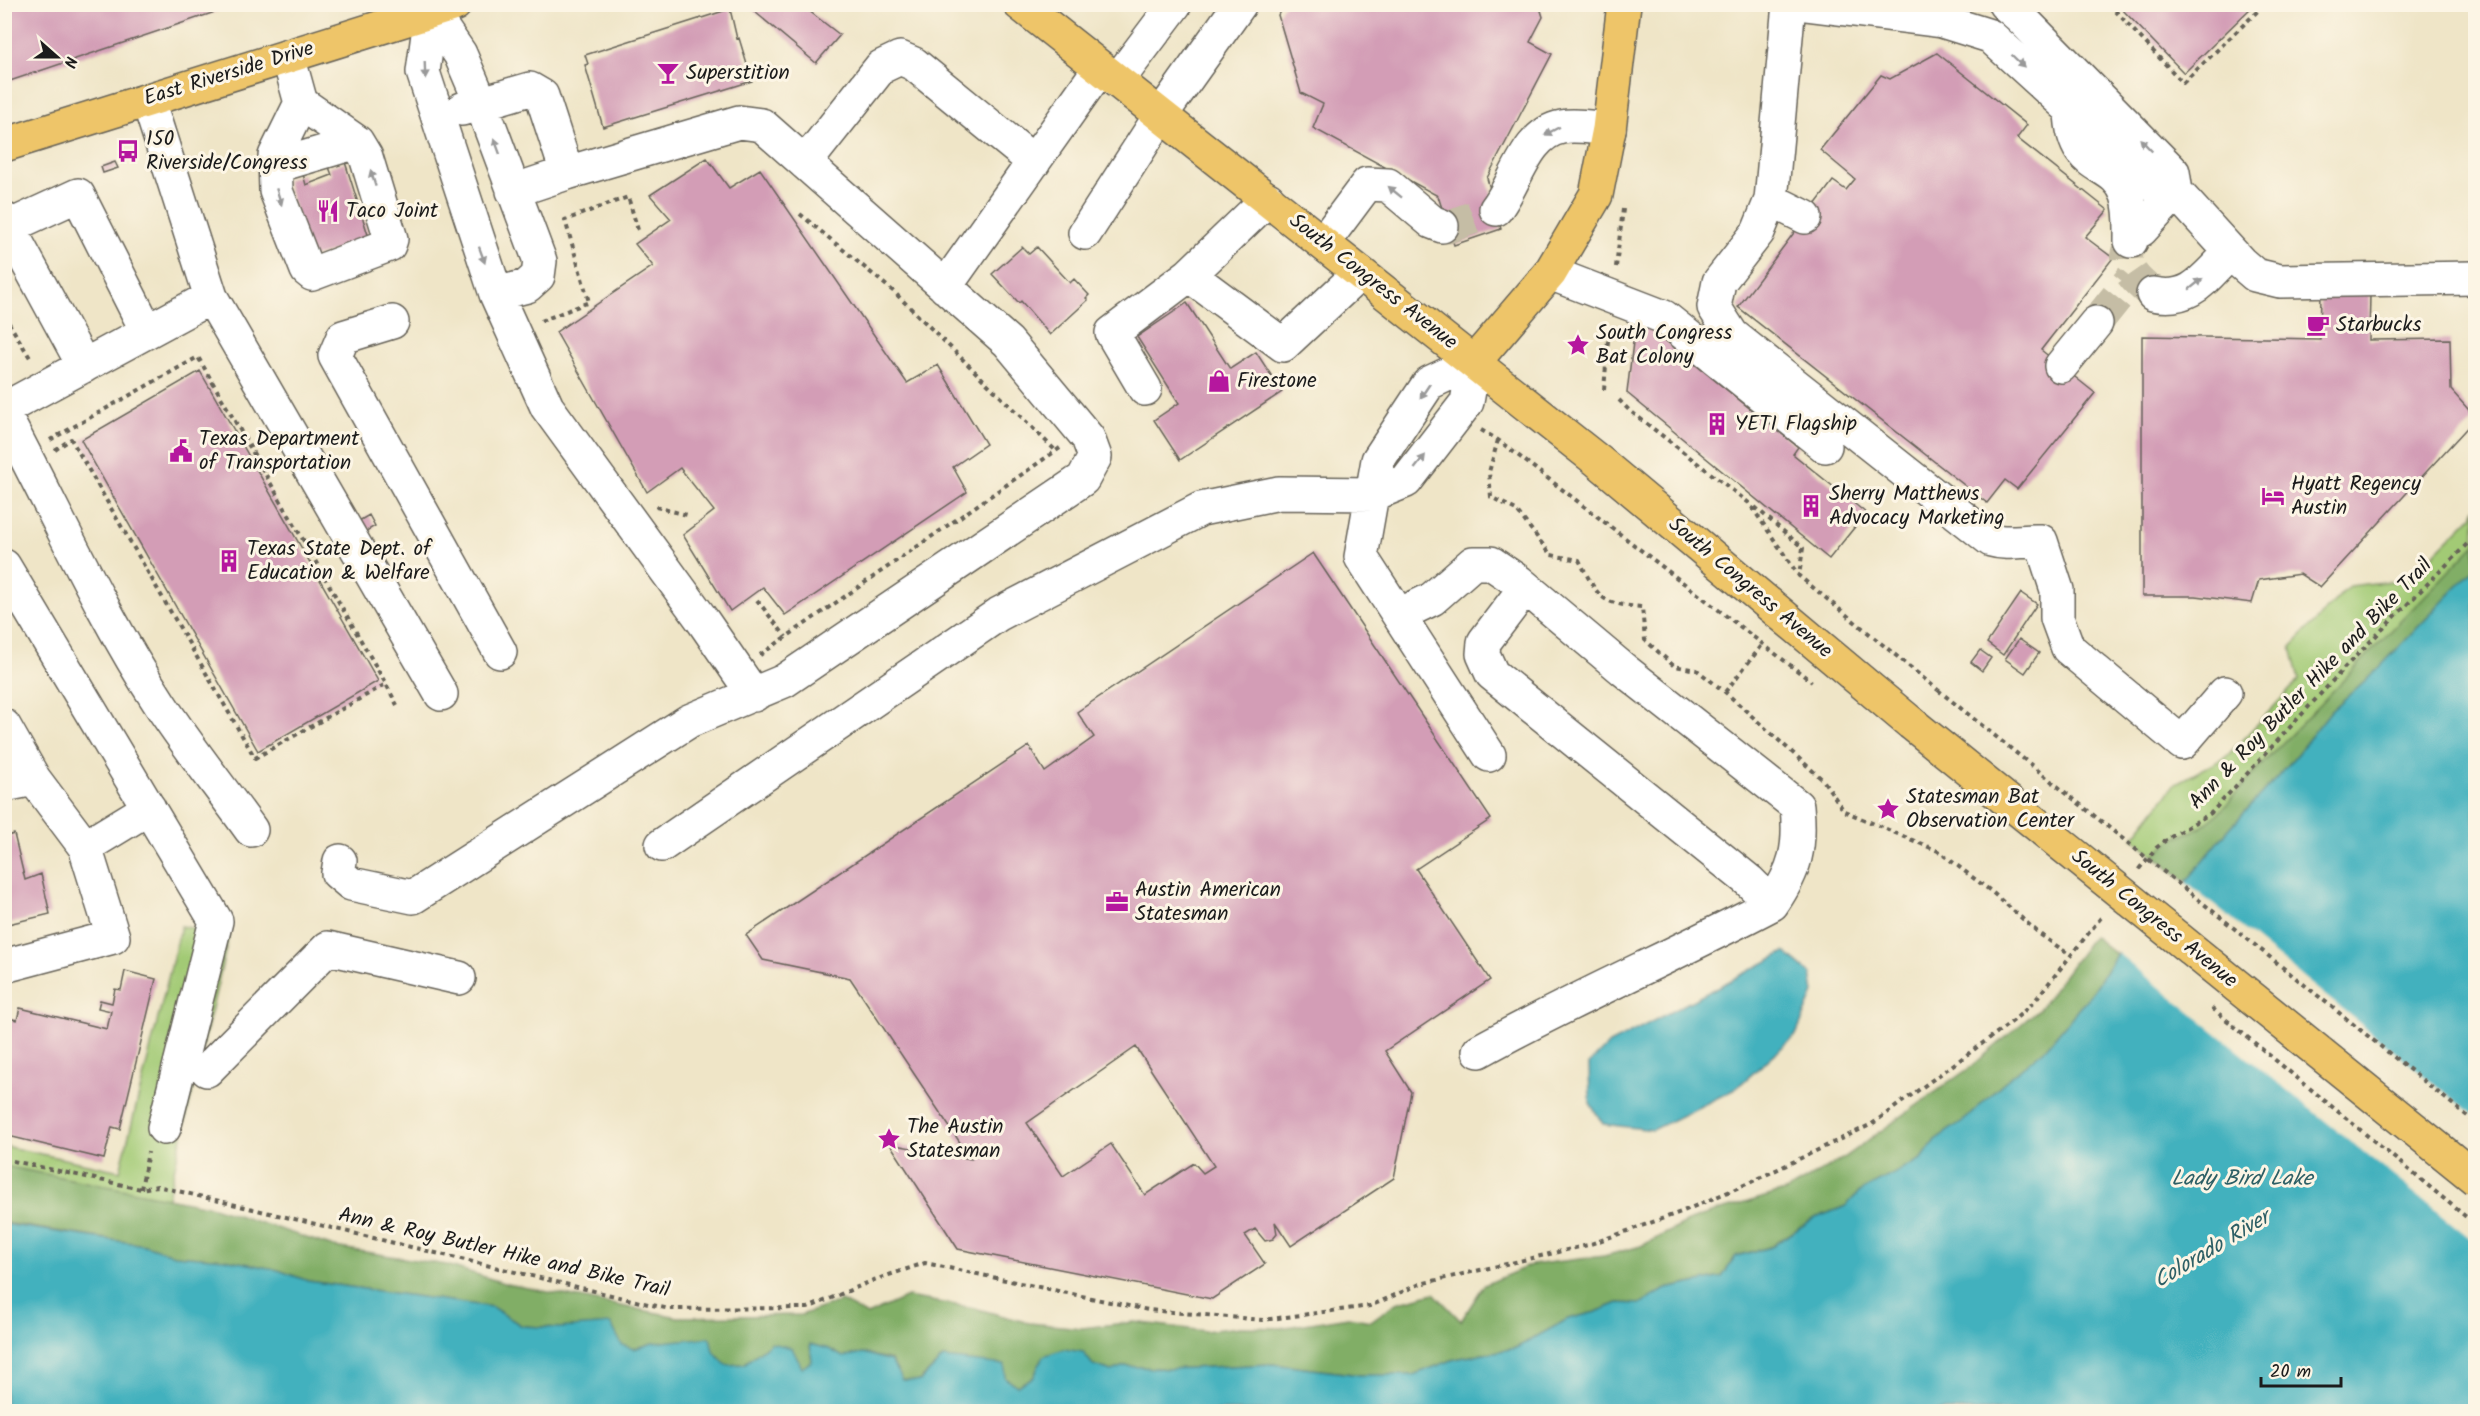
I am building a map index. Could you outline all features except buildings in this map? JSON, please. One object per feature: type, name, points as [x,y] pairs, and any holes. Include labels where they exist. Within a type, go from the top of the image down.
[{"type":"main road","name":"South Congress Avenue","points":[[1020,4],[1598,461],[1911,723],[2475,1179]]},
{"type":"main road","points":[[1474,362],[1550,273],[1596,195],[1609,129],[1624,4]]},
{"type":"main road","name":"East Riverside Drive","points":[[4,145],[288,56],[425,10]]},
{"type":"lane","points":[[945,287],[1034,162],[1109,74],[1175,4]]},
{"type":"lane","points":[[1084,233],[1161,115],[1240,4]]},
{"type":"lane","points":[[1789,4],[1771,200],[1758,232],[1719,282],[1714,307],[1732,335],[1877,464],[1991,540],[2007,545],[2019,540],[2041,541],[2057,590],[2057,618],[2068,648],[2182,743],[2225,693]]},
{"type":"lane","points":[[1805,4],[1942,21],[1990,36],[2081,100]]},
{"type":"lane","points":[[1990,36],[2006,5],[2081,100],[2156,187],[2176,192],[2255,275],[2280,280],[2475,278]]},
{"type":"lane","points":[[425,10],[460,54],[481,103],[540,261],[538,276],[527,286],[496,294]]},
{"type":"lane","points":[[425,10],[423,72],[496,294],[547,407],[745,683]]},
{"type":"lane","points":[[288,56],[301,103],[357,142],[366,157],[391,239],[389,245],[312,274],[307,270],[276,191],[275,156],[301,103]]},
{"type":"lane","points":[[805,163],[881,67],[900,58],[914,64],[1034,162]]},
{"type":"lane","points":[[437,117],[530,89],[542,96],[567,173]]},
{"type":"lane","points":[[148,100],[211,297],[441,694]]},
{"type":"lane","points":[[2081,100],[2074,142],[2083,155],[2118,182],[2128,196],[2136,236],[2176,192]]},
{"type":"lane","points":[[340,861],[338,873],[351,884],[413,897],[745,683],[784,681],[1083,479],[1095,457],[1083,432],[1008,342],[762,125],[739,122],[513,191]]},
{"type":"lane","points":[[1496,209],[1527,155],[1545,134],[1561,126],[1609,129]]},
{"type":"lane","points":[[276,166],[357,142]]},
{"type":"lane","points":[[1323,243],[1367,184],[1388,185],[1432,222],[1442,226]]},
{"type":"lane","points":[[84,366],[6,225],[78,195],[147,332]]},
{"type":"lane","points":[[1145,389],[1112,333],[1190,275],[1268,199]]},
{"type":"lane","points":[[1771,200],[1805,217]]},
{"type":"lane","points":[[2153,294],[2180,296],[2195,287],[2231,252]]},
{"type":"lane","points":[[1190,275],[1283,345],[1360,273]]},
{"type":"lane","points":[[1550,273],[1664,317],[1825,446]]},
{"type":"lane","points":[[4,409],[211,297]]},
{"type":"lane","points":[[392,322],[343,337],[335,356],[500,652]]},
{"type":"lane","points":[[2061,366],[2096,323]]},
{"type":"lane","points":[[1474,362],[1430,383],[1378,460],[1374,494],[1361,556],[1489,755]]},
{"type":"lane","points":[[4,416],[55,510],[86,577],[154,694],[251,830]]},
{"type":"lane","points":[[662,845],[999,614],[1201,509],[1279,494],[1374,494]]},
{"type":"lane","points":[[1399,615],[1432,599],[1473,563],[1491,563],[1797,806],[1799,829],[1797,855],[1792,871],[1772,904],[1705,939],[1615,980],[1479,1051]]},
{"type":"lane","points":[[4,566],[216,921],[157,1136]]},
{"type":"lane","points":[[1525,588],[1484,642],[1483,654],[1492,674],[1749,881],[1772,904]]},
{"type":"lane","points":[[4,726],[19,782],[85,847],[113,937],[4,966]]},
{"type":"lane","points":[[85,847],[149,808]]},
{"type":"lane","points":[[207,1070],[328,948],[459,978]]},
{"type":"path","points":[[2078,8],[2083,4]]},
{"type":"path","points":[[2109,4],[2182,83],[2265,4]]},
{"type":"path","points":[[531,325],[589,302],[565,220],[628,197],[638,230]]},
{"type":"path","points":[[1604,390],[1625,199]]},
{"type":"path","points":[[800,214],[893,291],[1056,451]]},
{"type":"path","points":[[4,315],[37,368]]},
{"type":"path","points":[[45,443],[198,357],[397,705]]},
{"type":"path","points":[[1619,400],[1629,411],[1749,503],[1803,548],[1799,576]]},
{"type":"path","points":[[1480,430],[1498,440],[1819,687]]},
{"type":"path","points":[[745,683],[786,637],[1083,432]]},
{"type":"path","points":[[50,453],[72,440],[255,758],[386,684]]},
{"type":"path","points":[[1498,440],[1489,472],[1491,497],[1516,510],[1551,555],[1579,560],[1598,596],[1618,605],[1642,607],[1645,640],[1674,666],[1697,670],[1725,692],[1823,780],[1844,811],[1938,851],[2070,956]]},
{"type":"path","points":[[1749,503],[1799,576],[2475,1123]]},
{"type":"path","points":[[647,505],[687,515]]},
{"type":"path","name":"Ann & Roy Butler Hike and Bike Trail","points":[[2135,875],[2156,848],[2211,813],[2349,663],[2475,536]]},
{"type":"path","points":[[757,600],[786,637]]},
{"type":"path","points":[[1725,692],[1762,644]]},
{"type":"path","name":"Ann & Roy Butler Hike and Bike Trail","points":[[4,1159],[141,1190],[157,1186],[669,1309],[808,1308],[874,1280],[925,1263],[1148,1310],[1263,1320],[1371,1306],[1420,1284],[1588,1245],[1682,1212],[1749,1183],[1872,1124],[2013,1021],[2033,1003],[2106,910]]},
{"type":"path","points":[[141,1190],[157,1136]]},
{"type":"green space","points":[[2475,508],[2475,569],[2188,883],[2133,838],[2175,784],[2226,757],[2299,680],[2291,647],[2349,586],[2409,579],[2472,516]]},
{"type":"green space","points":[[2475,544],[2475,568],[2377,670],[2331,711],[2285,769],[2230,828],[2186,882],[2154,855],[2173,839],[2199,829],[2219,813],[2265,761]]},
{"type":"green space","points":[[181,926],[229,935],[156,1248],[5,1223],[4,1146],[120,1171]]},
{"type":"green space","points":[[2093,936],[2116,955],[2094,990],[2047,1047],[2002,1084],[1967,1118],[1935,1140],[1922,1159],[1859,1192],[1846,1206],[1813,1219],[1770,1247],[1736,1256],[1722,1277],[1666,1289],[1640,1304],[1618,1303],[1596,1312],[1568,1319],[1516,1348],[1455,1359],[1413,1375],[1361,1375],[1272,1364],[1170,1369],[1124,1366],[1112,1371],[1093,1365],[1037,1369],[1034,1377],[1017,1386],[1005,1378],[943,1358],[919,1381],[902,1380],[891,1360],[863,1353],[843,1357],[829,1349],[810,1345],[812,1361],[802,1368],[771,1343],[744,1364],[726,1365],[713,1351],[676,1342],[653,1343],[634,1349],[559,1328],[522,1326],[491,1307],[308,1281],[278,1270],[225,1259],[173,1255],[145,1245],[5,1223],[4,1166],[213,1207],[334,1247],[447,1265],[507,1284],[678,1317],[801,1315],[841,1301],[867,1315],[907,1297],[974,1308],[1029,1323],[1082,1328],[1134,1322],[1205,1331],[1240,1327],[1280,1328],[1348,1317],[1371,1321],[1396,1303],[1434,1293],[1461,1321],[1484,1285],[1531,1265],[1604,1256],[1641,1246],[1698,1217],[1788,1190],[1840,1160],[1972,1066],[2040,1008]]},
{"type":"water","name":"Lady Bird Lake","points":[[2475,568],[2475,1411],[5,1411],[4,1224],[145,1245],[174,1255],[225,1259],[278,1270],[308,1281],[492,1307],[522,1326],[559,1328],[611,1324],[622,1345],[634,1349],[653,1343],[710,1337],[713,1351],[726,1365],[744,1364],[771,1343],[792,1348],[802,1368],[812,1361],[810,1344],[829,1349],[843,1357],[863,1353],[891,1361],[902,1380],[920,1381],[943,1358],[1005,1365],[1005,1378],[1017,1386],[1034,1377],[1043,1356],[1064,1349],[1083,1352],[1093,1365],[1112,1371],[1124,1366],[1170,1369],[1272,1364],[1360,1375],[1413,1375],[1455,1359],[1516,1348],[1568,1319],[1596,1312],[1618,1303],[1640,1304],[1666,1289],[1722,1277],[1736,1256],[1771,1247],[1813,1219],[1846,1206],[1859,1192],[1922,1159],[1935,1140],[1967,1118],[2002,1084],[2047,1047],[2094,990],[2116,955],[2186,882],[2230,828],[2285,769],[2331,711],[2377,670]]},
{"type":"water","points":[[1785,952],[1811,974],[1814,993],[1796,1035],[1735,1089],[1653,1130],[1603,1124],[1590,1103],[1589,1064],[1609,1044]]},
{"type":"pier","points":[[2183,880],[2475,1117],[2475,1242],[2115,951]]},
{"type":"tunnel","points":[[1442,226],[1448,227],[1496,209]]},
{"type":"tunnel","points":[[2141,230],[2128,249],[2128,265],[2136,280],[2153,294]]},
{"type":"tunnel","points":[[2096,323],[2132,278]]},
{"type":"place","name":"Superstition","points":[[668,73]]},
{"type":"place","name":"150 Riverside/Congress","points":[[128,151]]},
{"type":"place","name":"Taco Joint","points":[[328,211]]},
{"type":"place","name":"Starbucks","points":[[2318,325]]},
{"type":"place","name":"South Congress Bat Colony","points":[[1578,345]]},
{"type":"place","name":"Firestone","points":[[1219,381]]},
{"type":"place","name":"YETI Flagship","points":[[1717,424]]},
{"type":"place","name":"Texas Department of Transportation","points":[[181,451]]},
{"type":"place","name":"Hyatt Regency Austin","points":[[2273,496]]},
{"type":"place","name":"Sherry Matthews Advocacy Marketing","points":[[1811,506]]},
{"type":"place","name":"Texas State Dept. of Education & Welfare","points":[[229,561]]},
{"type":"place","name":"Statesman Bat Observation Center","points":[[1888,809]]},
{"type":"place","name":"Austin American Statesman","points":[[1117,902]]},
{"type":"place","name":"The Austin Statesman","points":[[889,1139]]},
{"type":"water label","name":"Colorado River","points":[[2212,1250]]}]
